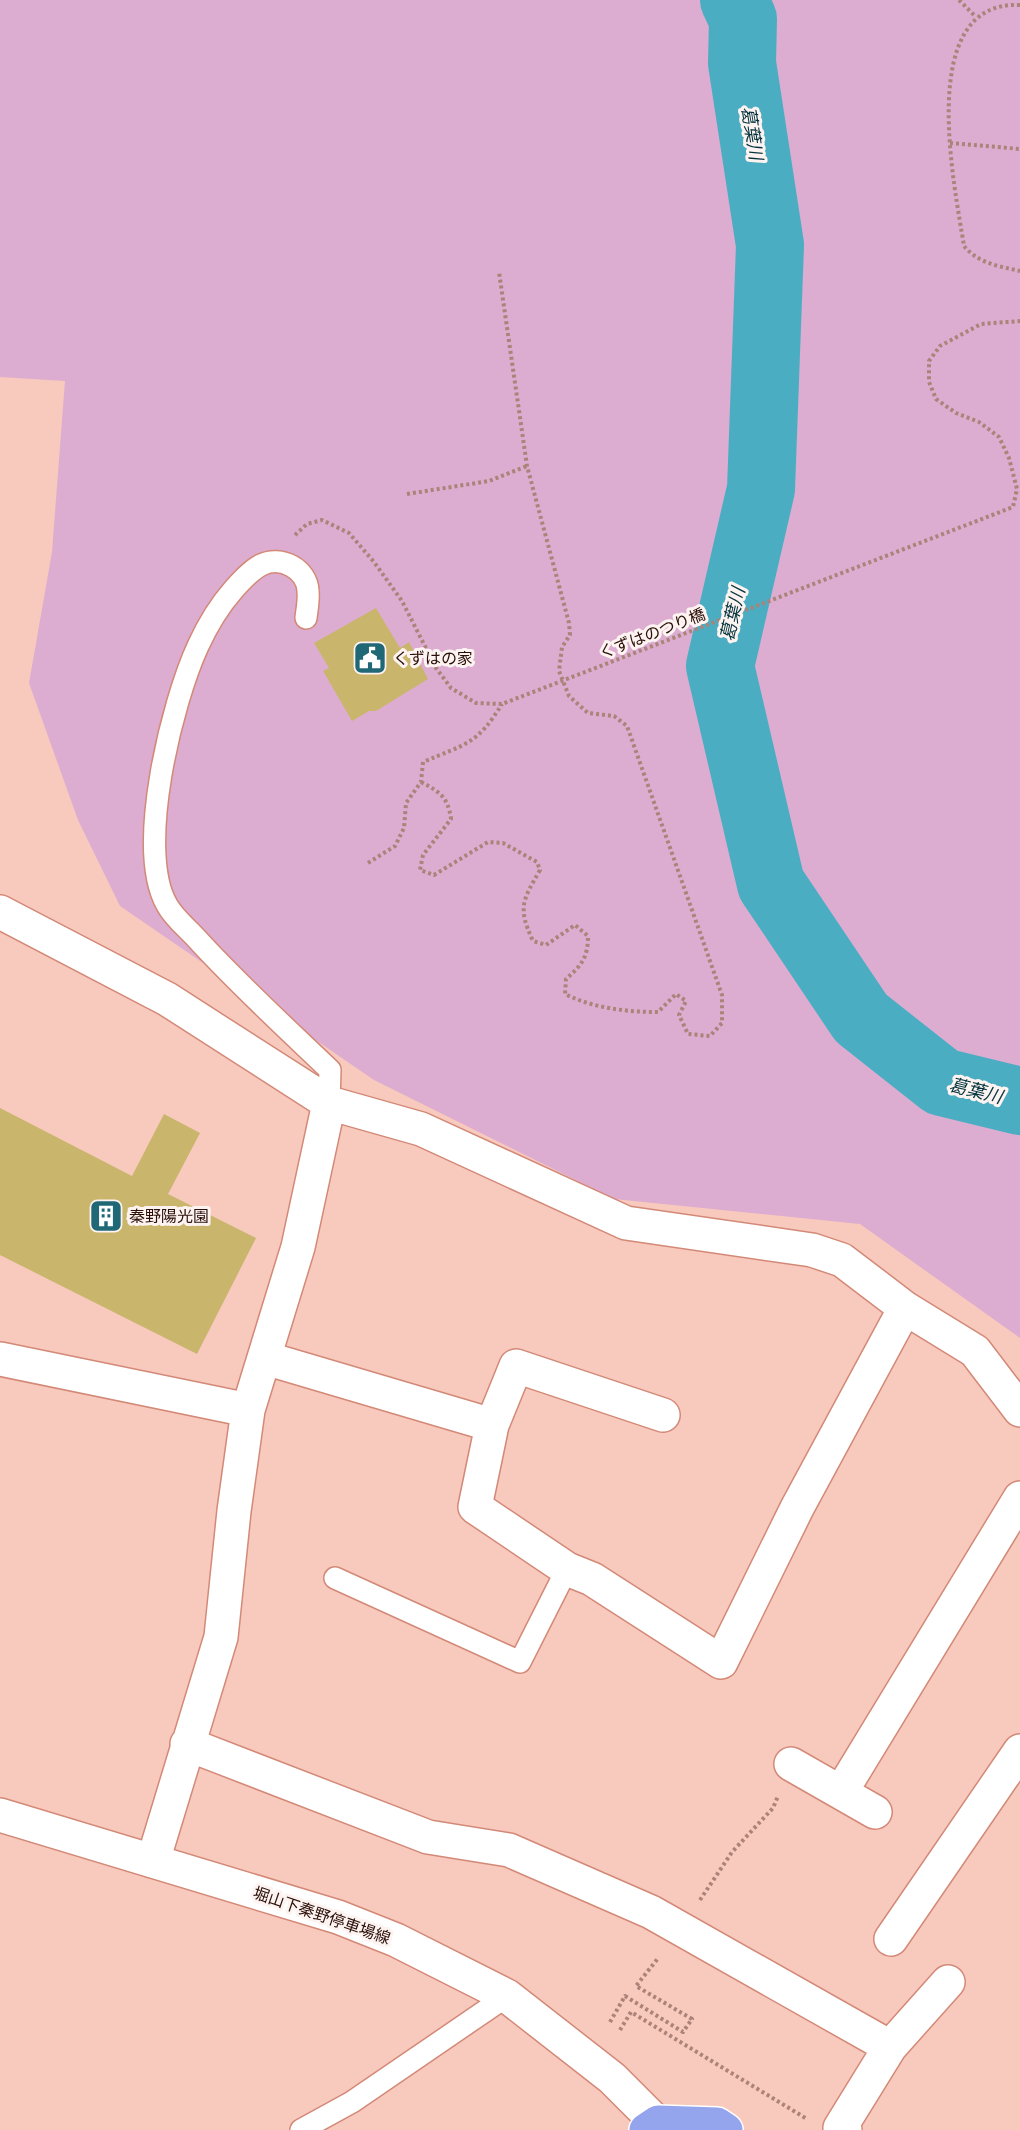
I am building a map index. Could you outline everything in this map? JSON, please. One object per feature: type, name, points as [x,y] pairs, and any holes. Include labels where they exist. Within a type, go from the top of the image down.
[{"type":"highway","points":[[656,2127],[717,2124],[726,2130]]},
{"type":"street","points":[[0,912],[167,999],[328,1103],[421,1129],[626,1223],[812,1250],[842,1260],[904,1308],[975,1351],[1020,1410]]},
{"type":"street","points":[[153,1861],[221,1637],[234,1511],[248,1410],[298,1247],[328,1103]]},
{"type":"street","points":[[663,1415],[516,1366],[492,1425],[475,1507],[567,1569],[592,1579],[721,1662],[797,1508],[904,1308]]},
{"type":"street","points":[[265,1358],[492,1425]]},
{"type":"street","points":[[0,1359],[248,1410]]},
{"type":"street","points":[[841,1792],[1020,1498]]},
{"type":"street","points":[[187,1744],[428,1837],[509,1850],[651,1912],[890,2048]]},
{"type":"street","points":[[891,1939],[1020,1750]]},
{"type":"street","points":[[791,1764],[875,1812]]},
{"type":"street","name":"堀山下秦野停車場線","points":[[0,1815],[338,1917],[396,1940],[507,1996],[612,2078],[656,2127]]},
{"type":"street","points":[[842,2129],[890,2048],[948,1982]]},
{"type":"lane","points":[[306,618],[309,589],[301,571],[284,562],[263,564],[244,577],[216,610],[197,646],[168,738],[154,836],[155,878],[167,906],[211,954],[330,1070],[328,1103]]},
{"type":"lane","points":[[335,1578],[520,1662],[567,1569]]},
{"type":"lane","points":[[301,2130],[352,2102],[507,1996]]},
{"type":"path","points":[[959,0],[975,16]]},
{"type":"path","points":[[1020,5],[996,8],[975,16],[962,34],[950,65],[950,143],[964,246],[973,256],[987,263],[1020,272]]},
{"type":"path","points":[[950,143],[1020,149]]},
{"type":"path","points":[[421,782],[437,790],[449,803],[451,819],[423,855],[420,870],[434,876],[488,842],[503,843],[537,862],[540,870],[524,897],[522,910],[533,941],[546,945],[575,925],[588,936],[588,954],[580,966],[566,979],[564,994],[577,1001],[628,1012],[658,1012],[676,994],[686,1001],[679,1015],[688,1034],[710,1036],[722,1023],[722,995],[627,726],[614,716],[588,713],[569,696],[559,671],[562,647],[570,634],[569,623],[527,466],[499,272]]},
{"type":"path","name":"くずはのつり橋","points":[[502,704],[1013,507],[1017,489],[1009,458],[999,437],[979,422],[956,413],[936,399],[929,382],[929,361],[940,346],[981,324],[1020,321]]},
{"type":"path","points":[[407,494],[489,481],[527,466]]},
{"type":"path","points":[[284,562],[296,535],[308,524],[322,520],[349,533],[402,601],[436,668],[451,688],[476,702],[502,704],[488,728],[476,740],[423,762],[421,782],[406,803],[404,828],[395,846],[368,863]]},
{"type":"path","points":[[681,1929],[732,1852],[773,1808],[791,1764]]},
{"type":"path","points":[[610,2022],[625,1996],[683,2032],[692,2019],[636,1986]]},
{"type":"path","points":[[620,2030],[632,2012],[711,2058],[824,2130],[842,2129]]},
{"type":"shaded area","points":[[0,0],[1020,0],[1020,1338],[860,1224],[614,1199],[374,1080],[120,906],[78,820],[29,683],[52,552],[65,381],[0,377]]},
{"type":"building","name":"くずはの家","points":[[376,608],[400,648],[409,642],[428,679],[376,711],[369,711],[352,721],[323,671],[329,668],[314,643]]},
{"type":"building","name":"秦野陽光園","points":[[0,1108],[132,1176],[164,1114],[200,1133],[168,1194],[256,1238],[197,1354],[0,1255]]},
{"type":"waterway","name":"葛葉川","points":[[734,0],[743,19],[742,63],[770,245],[761,489],[720,666],[771,884],[861,1018],[942,1082],[1020,1101]]},
{"type":"place","name":"くずはの家","points":[[370,658]]},
{"type":"place","name":"秦野陽光園","points":[[106,1216]]}]
